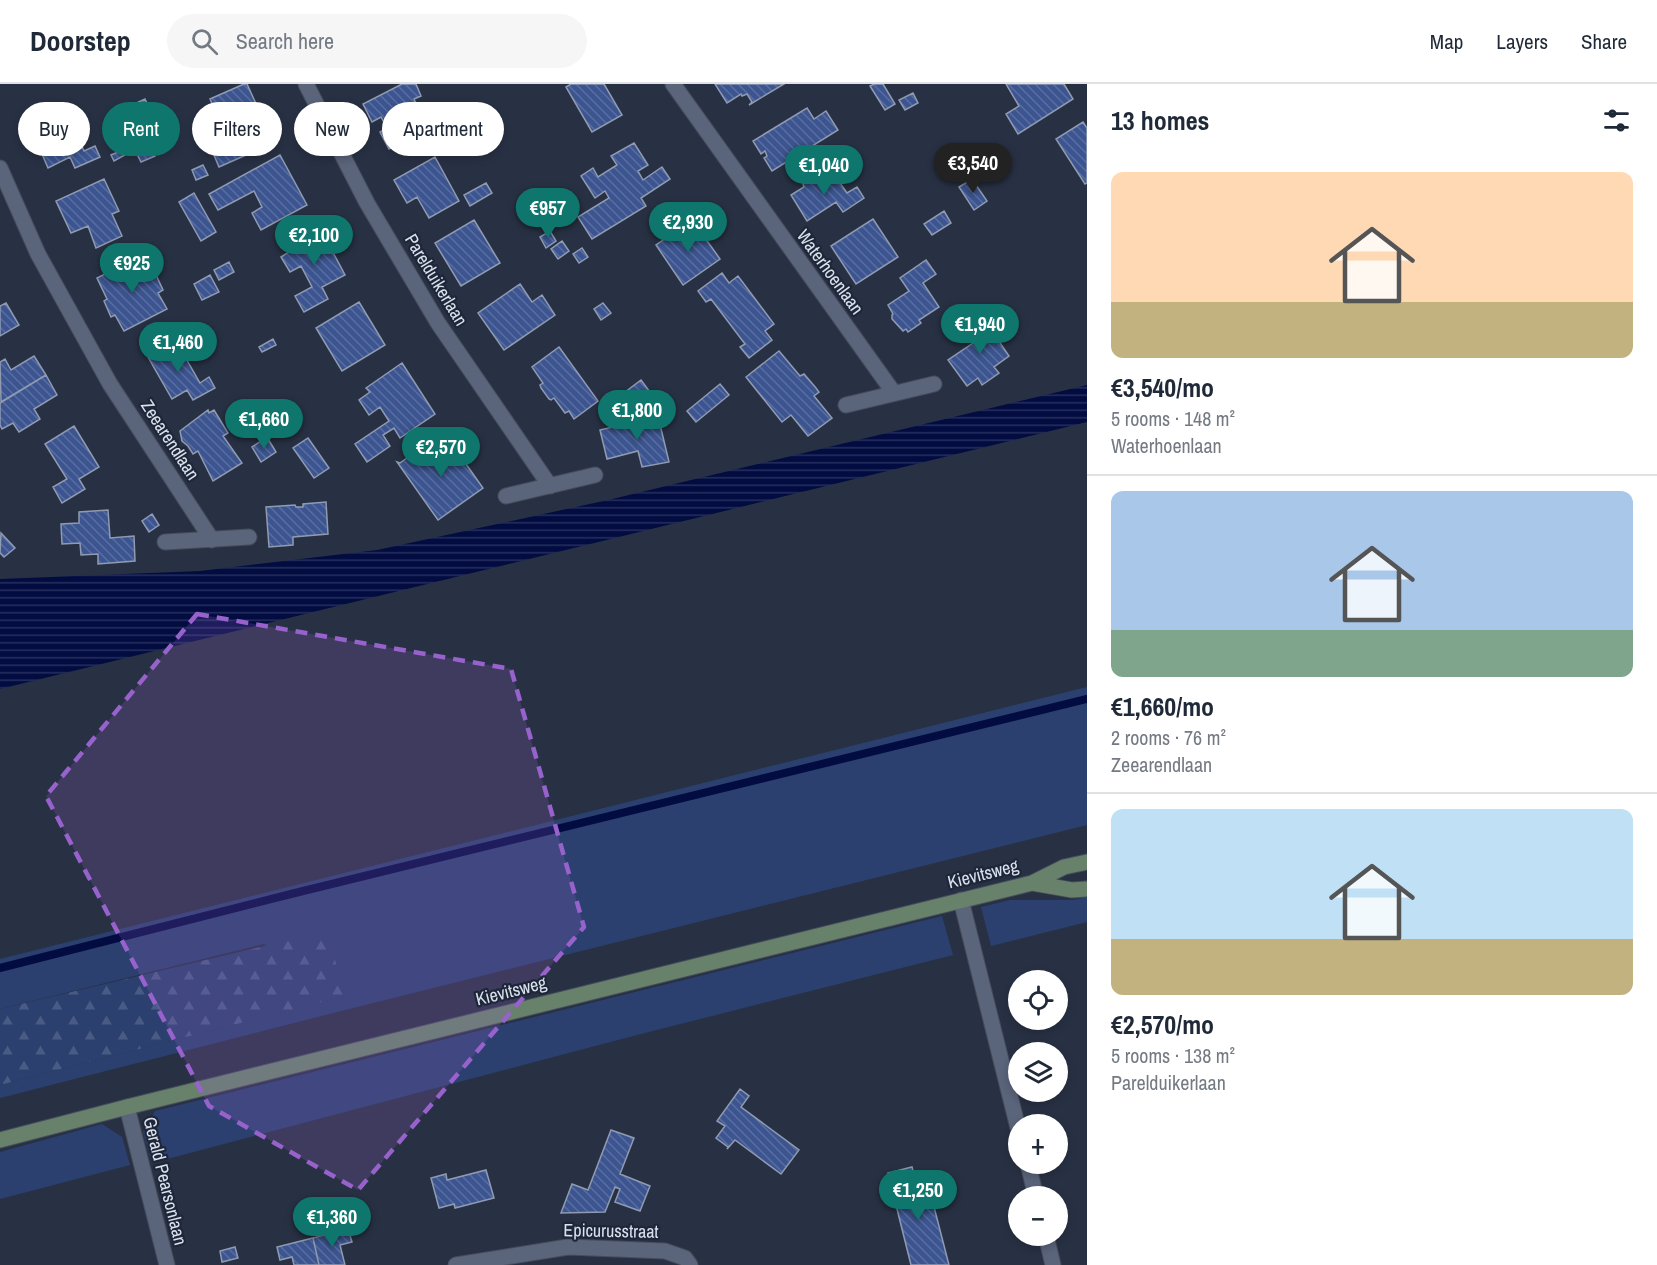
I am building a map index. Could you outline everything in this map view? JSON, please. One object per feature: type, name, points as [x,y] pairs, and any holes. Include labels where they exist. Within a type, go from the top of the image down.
[{"type":"street","name":"Parelduikerlaan","points":[[306,84],[367,204],[438,323],[550,486]]},
{"type":"street","name":"Waterhoenlaan","points":[[673,84],[894,393]]},
{"type":"street","name":"Zeearendlaan","points":[[0,168],[38,254],[110,384],[212,540]]},
{"type":"street","points":[[846,405],[934,384]]},
{"type":"street","points":[[506,496],[595,475]]},
{"type":"street","points":[[165,542],[249,537]]},
{"type":"street","name":"Kievitsweg","points":[[0,1140],[1032,882],[1065,867],[1087,862]]},
{"type":"street","name":"Kievitsweg","points":[[1032,882],[1072,890],[1087,889]]},
{"type":"street","points":[[961,900],[1014,1114]]},
{"type":"street","name":"Gerald Pearsonlaan","points":[[127,1107],[166,1265]]},
{"type":"street","points":[[1048,1246],[1053,1265]]},
{"type":"street","name":"Epicurusstraat","points":[[456,1265],[568,1247],[665,1251],[685,1258],[690,1265]]},
{"type":"highlighted area","points":[[197,614],[511,669],[584,927],[358,1190],[209,1106],[46,796]]},
{"type":"green space","points":[[1087,687],[1087,825],[0,1098],[0,1085],[344,996],[264,944],[0,1009],[0,959]]},
{"type":"green space","points":[[1087,897],[1087,922],[991,946],[981,907],[1010,900],[1073,900]]},
{"type":"green space","points":[[942,916],[953,955],[637,1035],[152,1163],[143,1132],[155,1111]]},
{"type":"green space","points":[[327,931],[345,996],[0,1085],[0,1009]]},
{"type":"green space","points":[[102,1124],[122,1137],[130,1165],[0,1199],[0,1152]]},
{"type":"shaded area","points":[[1087,385],[1087,422],[0,689],[0,579],[200,571],[377,550],[608,500]]},
{"type":"building","points":[[247,84],[255,102],[211,102],[210,99]]},
{"type":"building","points":[[402,84],[416,84],[421,96],[414,99],[415,102],[382,102],[382,119],[381,117],[372,122],[370,102],[367,102]]},
{"type":"building","points":[[571,84],[604,84],[622,115],[592,132],[566,87]]},
{"type":"building","points":[[715,84],[784,84],[749,105],[752,102],[747,94],[742,96],[741,94],[727,103]]},
{"type":"building","points":[[883,84],[895,104],[885,110],[870,86]]},
{"type":"building","points":[[1006,84],[1064,84],[1073,99],[1018,134],[1006,114],[1019,106]]},
{"type":"building","points":[[913,93],[918,103],[905,110],[899,100]]},
{"type":"building","points":[[807,108],[814,119],[826,111],[838,130],[772,171],[764,158],[767,156],[765,151],[761,154],[753,141]]},
{"type":"building","points":[[1083,122],[1087,128],[1087,183],[1085,184],[1056,139]]},
{"type":"building","points":[[634,143],[648,165],[638,171],[643,180],[662,167],[670,179],[641,198],[646,206],[592,239],[578,217],[609,198],[605,191],[595,198],[581,176],[593,168],[598,177],[617,165],[611,156]]},
{"type":"building","points":[[95,146],[100,157],[75,168],[70,157],[48,168],[43,156],[90,156],[90,148]]},
{"type":"building","points":[[112,156],[123,156],[114,161]]},
{"type":"building","points":[[138,156],[155,156],[141,162]]},
{"type":"building","points":[[214,156],[244,156],[219,167]]},
{"type":"building","points":[[281,156],[307,205],[261,230],[252,213],[262,207],[254,191],[218,210],[209,194]]},
{"type":"building","points":[[435,157],[459,201],[429,218],[417,197],[407,203],[394,180]]},
{"type":"building","points":[[203,165],[208,175],[196,180],[192,170]]},
{"type":"building","points":[[831,170],[847,193],[857,187],[864,198],[843,212],[836,202],[807,221],[791,195],[804,187],[803,184],[816,175],[818,178]]},
{"type":"building","points":[[104,179],[119,211],[112,214],[122,236],[96,248],[88,226],[71,233],[56,201]]},
{"type":"building","points":[[972,179],[987,201],[974,210],[959,187]]},
{"type":"building","points":[[486,183],[492,193],[470,206],[464,195]]},
{"type":"building","points":[[194,193],[216,232],[201,241],[179,202]]},
{"type":"building","points":[[944,211],[951,223],[932,235],[924,224]]},
{"type":"building","points":[[873,219],[898,257],[856,284],[831,246]]},
{"type":"building","points":[[474,220],[500,263],[461,286],[435,243]]},
{"type":"building","points":[[688,223],[699,238],[703,235],[720,259],[683,285],[656,245]]},
{"type":"building","points":[[319,226],[345,275],[322,287],[328,299],[304,312],[295,296],[312,287],[301,266],[290,272],[281,257],[292,250],[289,243]]},
{"type":"building","points":[[550,231],[556,241],[546,248],[540,237]]},
{"type":"building","points":[[562,241],[569,251],[558,259],[551,249]]},
{"type":"building","points":[[582,248],[588,257],[579,263],[573,254]]},
{"type":"building","points":[[140,256],[150,278],[156,275],[163,290],[158,293],[167,309],[124,331],[115,315],[111,317],[104,301],[107,299],[97,278]]},
{"type":"building","points":[[926,260],[936,274],[923,283],[939,307],[919,320],[921,323],[908,332],[906,329],[903,331],[892,319],[893,314],[888,305],[909,291],[900,278]]},
{"type":"building","points":[[229,262],[234,272],[219,280],[214,270]]},
{"type":"building","points":[[722,273],[729,283],[738,276],[774,324],[765,331],[772,340],[749,358],[740,347],[745,344],[711,299],[706,302],[698,291]]},
{"type":"building","points":[[210,275],[219,292],[202,300],[194,284]]},
{"type":"building","points":[[520,284],[532,302],[542,295],[555,315],[504,350],[478,313]]},
{"type":"building","points":[[359,302],[385,345],[342,371],[316,328]]},
{"type":"building","points":[[6,303],[19,325],[0,336],[0,306]]},
{"type":"building","points":[[603,303],[611,313],[601,320],[594,309]]},
{"type":"building","points":[[987,318],[995,329],[992,331],[1009,356],[994,367],[999,373],[982,385],[978,378],[967,386],[948,360],[973,343],[966,333]]},
{"type":"building","points":[[273,339],[276,345],[262,352],[259,347]]},
{"type":"building","points":[[176,341],[200,383],[209,377],[215,388],[193,400],[187,390],[172,399],[148,357]]},
{"type":"building","points":[[559,347],[598,401],[574,419],[569,411],[565,413],[554,398],[549,399],[541,388],[540,385],[543,383],[532,367]]},
{"type":"building","points":[[779,351],[800,376],[804,374],[816,388],[819,392],[814,396],[832,418],[808,436],[791,415],[782,422],[746,377]]},
{"type":"building","points":[[34,356],[46,375],[1,402],[0,362],[5,359],[11,370]]},
{"type":"building","points":[[402,363],[435,414],[400,438],[394,428],[383,435],[390,446],[367,462],[355,444],[389,421],[380,407],[369,415],[359,400],[370,392],[366,388]]},
{"type":"building","points":[[46,375],[57,395],[34,409],[40,419],[19,432],[13,423],[2,429],[0,403]]},
{"type":"building","points":[[641,380],[650,392],[629,408],[620,396]]},
{"type":"building","points":[[720,384],[729,395],[696,422],[687,411]]},
{"type":"building","points":[[208,410],[209,413],[214,410],[228,433],[223,436],[242,463],[213,481],[198,451],[193,454],[182,441],[180,431]]},
{"type":"building","points":[[658,416],[669,462],[642,467],[638,451],[607,459],[600,430]]},
{"type":"building","points":[[74,426],[99,467],[79,479],[85,489],[62,503],[53,487],[67,479],[45,444]]},
{"type":"building","points":[[443,430],[448,438],[443,441],[457,461],[461,457],[483,488],[438,520],[397,462],[400,463],[418,450],[421,455],[445,438],[441,431]]},
{"type":"building","points":[[267,437],[276,452],[261,462],[252,447]]},
{"type":"building","points":[[308,438],[329,468],[314,478],[293,448]]},
{"type":"building","points":[[326,502],[328,534],[293,537],[293,545],[269,547],[266,507],[295,505],[303,507],[303,504]]},
{"type":"building","points":[[108,510],[110,538],[134,536],[135,561],[98,564],[98,554],[81,555],[80,543],[62,544],[61,524],[79,523],[79,512]]},
{"type":"building","points":[[152,514],[159,525],[149,532],[142,521]]},
{"type":"building","points":[[1,533],[15,548],[4,557],[0,553]]},
{"type":"building","points":[[740,1089],[749,1096],[741,1107],[799,1150],[781,1174],[735,1140],[727,1149],[728,1147],[716,1138],[725,1126],[717,1121]]},
{"type":"building","points":[[611,1130],[634,1138],[620,1174],[650,1186],[640,1211],[615,1202],[620,1189],[615,1187],[605,1212],[561,1213],[572,1184],[588,1190]]},
{"type":"building","points":[[912,1167],[921,1201],[932,1199],[949,1265],[911,1265],[888,1173]]},
{"type":"building","points":[[486,1170],[494,1198],[455,1208],[454,1204],[439,1208],[431,1178],[446,1174],[447,1180]]},
{"type":"building","points":[[348,1229],[352,1242],[340,1245],[345,1265],[319,1265],[313,1238]]},
{"type":"building","points":[[313,1238],[319,1265],[294,1265],[292,1257],[280,1260],[277,1247]]},
{"type":"building","points":[[235,1247],[238,1258],[222,1262],[220,1251]]},
{"type":"waterway","points":[[0,968],[299,892],[1087,699]]}]
